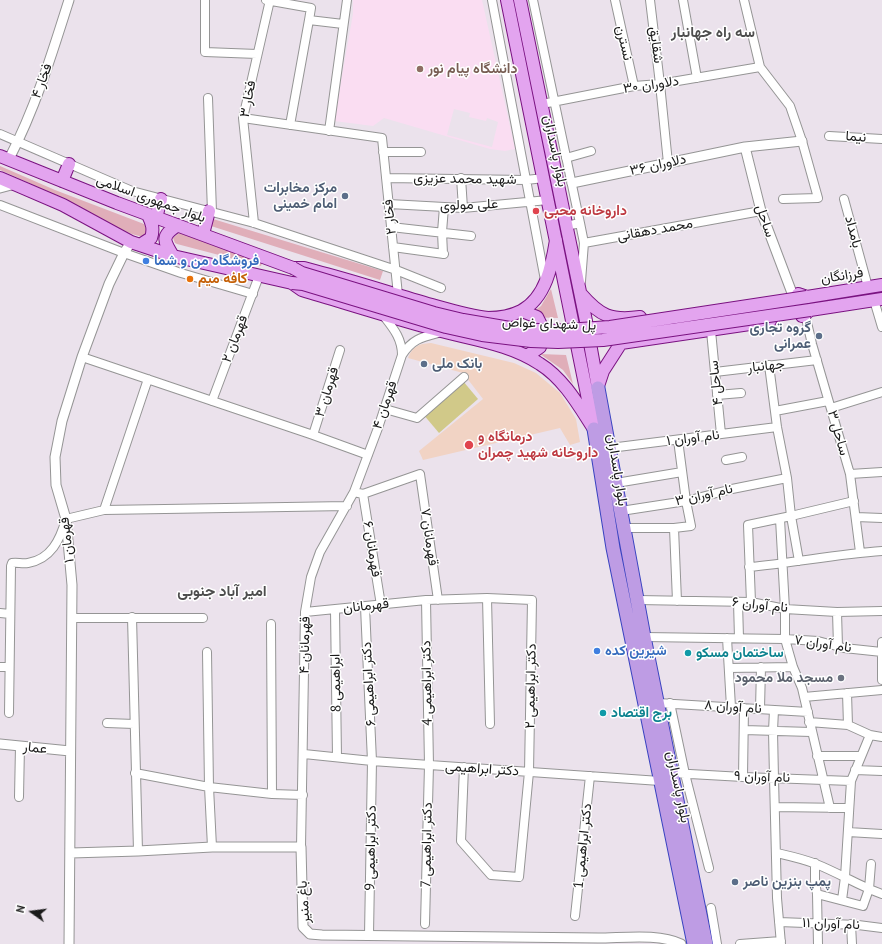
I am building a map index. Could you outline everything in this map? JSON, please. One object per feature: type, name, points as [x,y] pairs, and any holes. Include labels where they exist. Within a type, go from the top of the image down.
[{"type":"highway","name":"بلوار پاسداران","points":[[598,388],[644,637],[664,703],[679,773],[706,944]]},
{"type":"highway","name":"بلوار پاسداران","points":[[594,429],[613,548],[694,944]]},
{"type":"main road","name":"بلوار پاسداران","points":[[508,0],[594,429]]},
{"type":"main road","name":"بلوار پاسداران","points":[[521,2],[598,388]]},
{"type":"main road","name":"بلوار جمهوری اسلامی","points":[[4,158],[152,216],[293,268]]},
{"type":"main road","points":[[62,181],[69,164]]},
{"type":"main road","points":[[0,178],[63,206],[136,243],[173,256],[292,283],[302,290],[443,332],[508,348],[527,356],[541,364],[556,377],[571,394],[594,429]]},
{"type":"main road","points":[[136,243],[151,238],[153,231],[152,216],[161,198]]},
{"type":"main road","points":[[203,234],[211,212]]},
{"type":"main road","points":[[173,256],[164,240],[166,234],[178,225]]},
{"type":"main road","points":[[293,268],[315,270],[446,309],[487,318],[503,316],[522,310],[533,301],[546,284],[556,240]]},
{"type":"main road","name":"پل شهدای غواص","points":[[293,268],[310,276],[434,313],[463,320],[510,328],[552,331],[610,327],[807,297]]},
{"type":"main road","name":"پل شهدای غواص","points":[[292,283],[302,284],[446,327],[482,335],[531,341],[558,342],[603,340],[808,312]]},
{"type":"main road","name":"فرزانگان","points":[[807,297],[882,285]]},
{"type":"main road","points":[[807,297],[802,294],[792,293],[620,319],[610,322],[606,325],[604,330],[607,341],[621,344],[793,318],[808,312]]},
{"type":"main road","points":[[580,294],[600,313],[620,319]]},
{"type":"main road","name":"فرزانگان","points":[[808,312],[878,299]]},
{"type":"main road","points":[[522,310],[537,316],[544,331],[540,347],[527,356]]},
{"type":"main road","points":[[598,388],[603,371],[621,344]]},
{"type":"street","name":"فخار ۴","points":[[4,158],[18,142],[43,81],[69,0]]},
{"type":"street","points":[[205,0],[205,52],[257,54]]},
{"type":"street","points":[[266,0],[311,8],[290,125]]},
{"type":"street","name":"فخار ۳","points":[[254,223],[242,118],[270,0]]},
{"type":"street","points":[[242,118],[328,131],[347,0]]},
{"type":"street","points":[[492,0],[546,284]]},
{"type":"street","points":[[521,2],[535,0],[554,101],[572,183],[584,243],[580,294]]},
{"type":"street","name":"نسترن","points":[[615,0],[634,86]]},
{"type":"street","name":"شقایق","points":[[650,0],[668,163]]},
{"type":"street","points":[[683,0],[697,78]]},
{"type":"street","points":[[744,0],[760,67],[790,106],[802,141],[818,198],[783,199]]},
{"type":"street","points":[[309,20],[343,24]]},
{"type":"street","name":"دلاوران ۳۰","points":[[542,104],[634,86],[660,84],[760,67]]},
{"type":"street","points":[[208,98],[211,212]]},
{"type":"street","name":"فخار ۲","points":[[328,131],[382,138],[398,295]]},
{"type":"street","points":[[0,134],[132,191],[254,223],[396,270],[441,288]]},
{"type":"street","name":"نیما","points":[[829,136],[882,139]]},
{"type":"street","name":"دلاوران ۳۶","points":[[572,183],[745,147],[802,141]]},
{"type":"street","name":"ساحل","points":[[745,147],[761,211],[792,293]]},
{"type":"street","points":[[566,158],[591,151]]},
{"type":"street","points":[[383,152],[421,152]]},
{"type":"street","name":"شهید محمد عزیزی","points":[[386,178],[526,180],[544,178]]},
{"type":"street","points":[[461,178],[463,208]]},
{"type":"street","points":[[0,188],[15,184]]},
{"type":"street","name":"بامداد","points":[[844,199],[868,287]]},
{"type":"street","name":"علی مولوی","points":[[389,204],[463,208],[548,200]]},
{"type":"street","points":[[0,205],[124,253],[181,273],[253,294]]},
{"type":"street","points":[[393,247],[444,254],[442,232],[444,207]]},
{"type":"street","name":"محمد دهقانی","points":[[584,243],[761,211]]},
{"type":"street","points":[[566,226],[580,223]]},
{"type":"street","points":[[391,227],[471,236]]},
{"type":"street","name":"قهرمان ۱","points":[[69,944],[71,853],[70,751],[72,586],[66,519],[56,485],[55,457],[62,421],[82,357],[109,284],[124,253],[136,243]]},
{"type":"street","name":"قهرمان ۲","points":[[212,401],[260,276]]},
{"type":"street","points":[[878,299],[882,327]]},
{"type":"street","name":"ساحل ۳","points":[[808,312],[817,360],[850,474],[860,552]]},
{"type":"street","points":[[383,315],[400,340],[402,355]]},
{"type":"street","name":"ساحل ۴","points":[[711,331],[721,434]]},
{"type":"street","name":"قهرمان ۴","points":[[368,455],[402,355],[414,340],[443,332]]},
{"type":"street","name":"قهرمان ۳","points":[[313,435],[340,350]]},
{"type":"street","points":[[82,357],[368,455]]},
{"type":"street","name":"جهانبار","points":[[715,372],[817,360]]},
{"type":"street","points":[[769,366],[777,427],[787,478],[791,516],[800,561]]},
{"type":"street","points":[[384,409],[417,418],[464,377]]},
{"type":"street","points":[[104,510],[148,380]]},
{"type":"street","points":[[775,411],[830,404],[882,392]]},
{"type":"street","points":[[717,395],[741,393]]},
{"type":"street","name":"نام آوران ۱","points":[[610,448],[777,427]]},
{"type":"street","points":[[624,528],[674,528],[691,526],[686,501],[678,440]]},
{"type":"street","name":"قهرمانان ۴","points":[[302,847],[305,612],[311,577],[320,552],[354,492],[368,455]]},
{"type":"street","points":[[726,460],[742,456]]},
{"type":"street","points":[[616,483],[682,472]]},
{"type":"street","points":[[850,474],[882,472]]},
{"type":"street","name":"قهرمانان ۷","points":[[363,494],[420,474],[438,600]]},
{"type":"street","name":"نام آوران ۳","points":[[621,511],[686,501],[732,489],[787,478]]},
{"type":"street","points":[[354,492],[363,494]]},
{"type":"street","name":"قهرمانان ۶","points":[[363,494],[381,604]]},
{"type":"street","points":[[751,602],[748,525],[854,501]]},
{"type":"street","points":[[9,713],[11,566],[15,562],[26,563],[39,560],[52,550],[61,536],[66,519],[104,510],[347,506]]},
{"type":"street","points":[[856,517],[882,518]]},
{"type":"street","points":[[780,518],[785,609],[785,639],[793,667],[802,688],[811,732],[830,808]]},
{"type":"street","points":[[674,528],[677,601]]},
{"type":"street","points":[[749,567],[782,564],[860,552],[882,551]]},
{"type":"street","points":[[487,598],[490,724]]},
{"type":"street","name":"قهرمانان","points":[[305,612],[426,600],[487,598],[532,600]]},
{"type":"street","name":"دکتر ابراهیمی 4","points":[[426,600],[429,765]]},
{"type":"street","name":"دکتر ابراهیمی ۲","points":[[464,768],[461,841],[491,875],[519,877],[529,772],[532,600]]},
{"type":"street","name":"نام آوران ۶","points":[[638,600],[751,602],[785,609],[837,612],[882,611]]},
{"type":"street","points":[[738,602],[739,638]]},
{"type":"street","name":"دکتر ابراهیمی ۶","points":[[365,607],[372,761]]},
{"type":"street","name":"ابراهیمی 8","points":[[335,610],[336,757]]},
{"type":"street","points":[[837,612],[838,646]]},
{"type":"street","points":[[0,613],[10,614]]},
{"type":"street","points":[[132,617],[138,851]]},
{"type":"street","points":[[72,618],[203,618]]},
{"type":"street","points":[[271,624],[272,794]]},
{"type":"street","name":"نام آوران ۷","points":[[644,637],[785,639],[818,641],[838,646],[882,652]]},
{"type":"street","points":[[727,638],[731,707]]},
{"type":"street","points":[[882,642],[882,680]]},
{"type":"street","points":[[207,652],[209,787],[212,847]]},
{"type":"street","points":[[0,667],[9,667]]},
{"type":"street","points":[[760,709],[761,667]]},
{"type":"street","points":[[729,668],[793,667]]},
{"type":"street","points":[[804,696],[882,690]]},
{"type":"street","points":[[847,693],[848,725]]},
{"type":"street","name":"نام آوران ۸","points":[[664,703],[808,712]]},
{"type":"street","points":[[744,708],[744,777]]},
{"type":"street","points":[[740,944],[781,943],[777,898],[773,731],[774,710]]},
{"type":"street","points":[[809,722],[848,725],[870,735],[882,737]]},
{"type":"street","points":[[107,723],[134,724]]},
{"type":"street","points":[[744,730],[811,732]]},
{"type":"street","points":[[842,900],[851,781],[860,756],[870,735]]},
{"type":"street","name":"عمار","points":[[0,744],[70,751]]},
{"type":"street","points":[[19,797],[20,746]]},
{"type":"street","name":"دکتر ابراهیمی","points":[[304,754],[464,768],[660,781]]},
{"type":"street","points":[[817,756],[860,756]]},
{"type":"street","name":"دکتر ابراهیمی 9","points":[[369,935],[372,761]]},
{"type":"street","name":"دکتر ابراهیمی 7","points":[[425,924],[429,765]]},
{"type":"street","points":[[855,770],[882,771]]},
{"type":"street","points":[[135,773],[209,787],[272,794],[303,795]]},
{"type":"street","points":[[679,773],[709,868]]},
{"type":"street","name":"نام آوران ۹","points":[[679,773],[851,781]]},
{"type":"street","name":"دکتر ابراهیمی 1","points":[[575,916],[590,776]]},
{"type":"street","points":[[775,808],[849,808]]},
{"type":"street","points":[[848,832],[882,834]]},
{"type":"street","points":[[71,853],[212,847],[302,847]]},
{"type":"street","name":"باغ منیر","points":[[302,847],[303,927],[310,934],[369,935],[403,940],[672,940],[681,944]]},
{"type":"street","points":[[777,853],[815,863],[882,894]]},
{"type":"street","points":[[815,863],[818,944]]},
{"type":"street","points":[[817,894],[863,906],[869,889],[871,864]]},
{"type":"street","points":[[710,908],[717,944]]},
{"type":"street","name":"نام آوران ۱۱","points":[[779,922],[852,924],[882,928]]},
{"type":"street","points":[[852,924],[852,944]]},
{"type":"shaded area","name":"دانشگاه پیام نور","points":[[353,0],[482,0],[515,149],[505,151],[490,149],[384,118],[373,126],[334,121],[353,14]],"holes":[[[454,109],[470,113],[469,117],[486,121],[487,118],[498,122],[492,147],[447,135]]]},
{"type":"shaded area","points":[[0,166],[55,190],[144,224],[148,231],[146,236],[139,236],[118,228],[41,188],[0,170]]},
{"type":"shaded area","points":[[213,219],[383,271],[380,280],[211,226]]},
{"type":"shaded area","points":[[179,233],[183,233],[262,263],[261,266],[177,244],[173,238]]},
{"type":"shaded area","points":[[551,289],[558,318],[526,317],[541,306]]},
{"type":"shaded area","points":[[431,343],[514,363],[536,373],[560,393],[576,419],[580,442],[570,445],[560,428],[423,460],[419,451],[483,399],[463,373],[408,358],[416,346]]},
{"type":"shaded area","points":[[540,354],[566,355],[573,384],[563,370]]},
{"type":"shaded area","points":[[463,381],[478,399],[439,433],[423,414]]},
{"type":"place","name":"دانشگاه پیام نور","points":[[420,69]]},
{"type":"place","name":"مرکز مخابرات امام خمینی","points":[[345,196]]},
{"type":"place","name":"داروخانه محبی","points":[[536,211]]},
{"type":"place","name":"فروشگاه من و شما","points":[[146,261]]},
{"type":"place","name":"کافه میم","points":[[190,279]]},
{"type":"place","name":"گروه تجاری عمرانی","points":[[819,336]]},
{"type":"place","name":"بانک ملی","points":[[424,364]]},
{"type":"place","name":"درمانگاه و داروخانه شهید چمران","points":[[469,445]]},
{"type":"place","name":"شیرین کده","points":[[597,651]]},
{"type":"place","name":"ساختمان مسکو","points":[[688,653]]},
{"type":"place","name":"مسجد ملا محمود","points":[[841,678]]},
{"type":"place","name":"برج اقتصاد","points":[[603,713]]},
{"type":"place","name":"پمپ بنزین ناصر","points":[[735,882]]},
{"type":"district","name":"سه راه جهانبار","points":[[713,33]]},
{"type":"district","name":"امير آباد جنوبی","points":[[222,592]]}]
